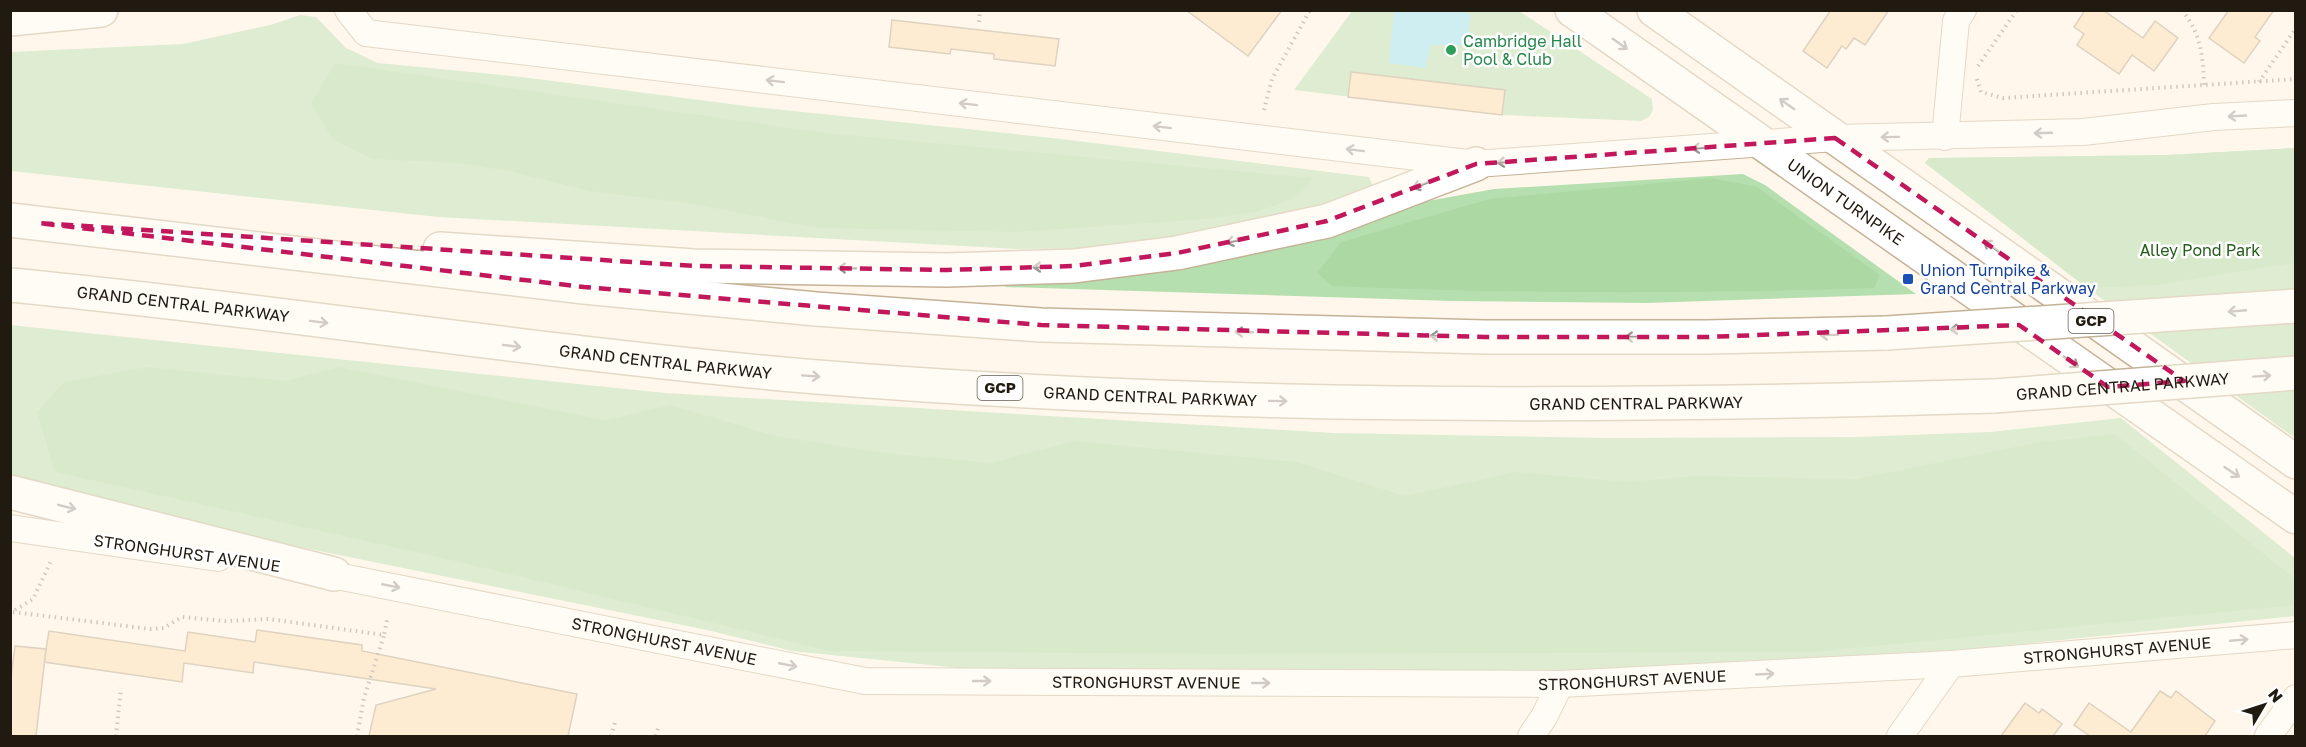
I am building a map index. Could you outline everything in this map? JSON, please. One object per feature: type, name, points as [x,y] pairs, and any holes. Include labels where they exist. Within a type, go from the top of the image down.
[{"type":"main road","points":[[10,19],[101,10]]},
{"type":"main road","name":"UNION TURNPIKE","points":[[1572,10],[1759,144],[2295,517]]},
{"type":"main road","points":[[1654,10],[2295,462]]},
{"type":"main road","points":[[24,222],[694,266],[947,270],[1074,266],[1177,253],[1327,220],[1476,164]]},
{"type":"main road","name":"GCP","points":[[24,222],[584,287],[816,309],[1041,325],[1485,337],[1707,337],[1887,333],[2295,306]]},
{"type":"main road","name":"GRAND CENTRAL PARKWAY","points":[[10,285],[573,353],[807,376],[1034,390],[1258,400],[1484,405],[1726,404],[1994,396],[2295,373]]},
{"type":"main road","points":[[10,492],[334,574]]},
{"type":"street","points":[[348,10],[366,33],[1476,164],[1835,138],[2083,132],[2214,117],[2295,113]]},
{"type":"street","points":[[1945,137],[1956,21],[1963,10]]},
{"type":"street","name":"STRONGHURST AVENUE","points":[[10,528],[334,574],[865,681],[1560,684],[1951,664],[2295,635]]},
{"type":"street","points":[[1900,736],[1951,664]]},
{"type":"street","points":[[1531,736],[1560,684]]},
{"type":"street","points":[[2268,736],[2295,698]]},
{"type":"path","points":[[979,22],[980,10]]},
{"type":"path","points":[[1264,110],[1272,79],[1310,10]]},
{"type":"path","points":[[2017,10],[1975,70],[1981,92],[2003,98],[2295,79]]},
{"type":"path","points":[[2182,10],[2193,24],[2202,48],[2204,85]]},
{"type":"path","points":[[2259,82],[2295,28]]},
{"type":"path","points":[[12,612],[33,599],[47,573],[53,555]]},
{"type":"path","points":[[12,612],[150,629],[164,628],[182,617],[225,621],[269,619],[384,635]]},
{"type":"path","points":[[357,736],[364,698],[387,620]]},
{"type":"path","points":[[116,736],[121,688]]},
{"type":"path","points":[[611,736],[616,719]]},
{"type":"path","points":[[656,736],[658,728]]},
{"type":"highlighted area","points":[[1835,138],[2184,381],[2108,387],[2019,325],[1707,337],[1485,337],[1041,325],[584,287],[38,223],[694,266],[947,270],[1074,266],[1177,253],[1327,221],[1476,164]]},
{"type":"green space","name":"Cambridge Hall Pool & Club","points":[[1352,11],[1519,11],[1652,99],[1653,110],[1649,117],[1641,121],[1502,115],[1294,90]]},
{"type":"green space","points":[[300,15],[316,17],[346,48],[378,63],[522,77],[754,107],[1053,138],[1369,177],[1376,193],[1137,248],[1017,249],[438,217],[11,171],[10,52],[183,44],[270,25]]},
{"type":"green space","points":[[335,63],[825,133],[1313,178],[1292,199],[1257,212],[1206,219],[1017,232],[816,228],[694,204],[589,191],[514,172],[458,163],[373,159],[333,140],[311,103]]},
{"type":"green space","name":"Alley Pond Park","points":[[2295,148],[2295,438],[2087,288],[1925,163],[1929,158],[2167,155]]},
{"type":"green space","name":"Alley Pond Park","points":[[2295,148],[2295,263],[2156,285],[2087,288],[1925,163],[1929,158],[2167,155]]},
{"type":"green space","points":[[1743,174],[1765,185],[1916,294],[1646,303],[1452,301],[1005,287],[1014,276],[1494,189]]},
{"type":"green space","points":[[1711,178],[1757,187],[1880,275],[1874,288],[1671,292],[1469,291],[1333,286],[1317,273],[1341,242],[1490,199]]},
{"type":"green space","points":[[10,325],[665,393],[1334,433],[1607,438],[1855,437],[1990,432],[2121,418],[2295,558],[2295,616],[1953,651],[1512,678],[959,668],[792,651],[707,630],[35,493],[11,481]]},
{"type":"green space","points":[[147,367],[286,381],[339,367],[605,420],[671,405],[775,436],[886,453],[991,463],[1074,441],[1297,462],[1405,496],[1516,472],[1628,482],[1695,476],[1856,479],[2040,442],[2115,434],[2295,579],[2295,605],[1815,652],[1221,654],[829,651],[438,557],[55,472],[37,412],[64,382]]},
{"type":"water","points":[[1394,11],[1458,11],[1471,14],[1466,45],[1431,45],[1426,68],[1389,63]]},
{"type":"building","points":[[1186,10],[1282,10],[1248,56]]},
{"type":"building","points":[[1831,10],[1889,10],[1865,45],[1854,38],[1846,49],[1842,46],[1827,68],[1803,51]]},
{"type":"building","points":[[2085,10],[2103,10],[2143,38],[2155,21],[2178,38],[2154,71],[2132,55],[2119,74],[2077,45],[2084,34],[2074,27]]},
{"type":"building","points":[[2229,10],[2274,10],[2255,37],[2260,41],[2244,63],[2209,38]]},
{"type":"building","points":[[892,20],[1059,39],[1055,66],[994,59],[994,54],[951,49],[950,54],[889,47]]},
{"type":"building","points":[[1351,72],[1505,90],[1502,115],[1348,97]]},
{"type":"building","points":[[257,630],[362,645],[362,651],[577,694],[568,736],[369,736],[376,705],[436,689],[254,662],[253,673],[184,663],[182,682],[44,662],[49,631],[185,651],[188,632],[255,642]]},
{"type":"building","points":[[15,646],[46,649],[36,736],[10,736],[10,685]]},
{"type":"building","points":[[2160,691],[2171,698],[2176,691],[2215,721],[2205,736],[2090,736],[2074,725],[2089,703],[2131,732]]},
{"type":"building","points":[[2025,703],[2039,713],[2042,709],[2062,724],[2053,736],[2001,736]]},
{"type":"place","name":"Cambridge Hall Pool & Club","points":[[1451,50]]},
{"type":"place","name":"Union Turnpike & Grand Central Parkway","points":[[1908,279]]}]
